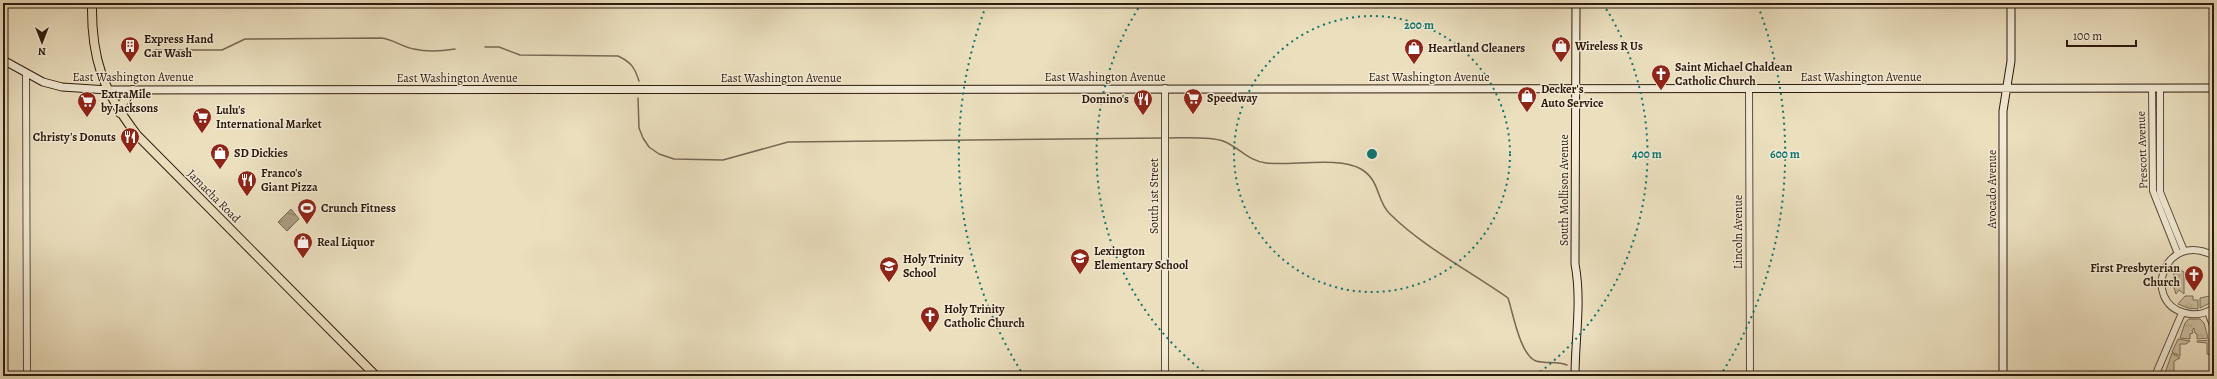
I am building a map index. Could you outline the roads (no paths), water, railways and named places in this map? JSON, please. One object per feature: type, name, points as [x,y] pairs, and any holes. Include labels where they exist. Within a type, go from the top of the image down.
[{"type":"main road","name":"Jamacha Road","points":[[92,3],[92,32],[96,61],[108,90],[120,113],[137,135],[376,376]]},
{"type":"main road","name":"South Mollison Avenue","points":[[1574,376],[1577,318],[1577,277],[1575,264],[1576,3]]},
{"type":"main road","name":"Avocado Avenue","points":[[2003,376],[2003,111],[2011,61],[2011,3]]},
{"type":"main road","name":"East Washington Avenue","points":[[3,60],[43,82],[62,88],[108,90],[2214,88]]},
{"type":"main road","points":[[120,113],[122,104],[133,90]]},
{"type":"street","points":[[26,73],[27,376]]},
{"type":"street","name":"South 1st Street","points":[[1165,88],[1165,376]]},
{"type":"street","name":"Lincoln Avenue","points":[[1749,88],[1750,376]]},
{"type":"street","name":"Prescott Avenue","points":[[2152,88],[2153,191],[2178,254]]},
{"type":"street","name":"Prescott Avenue","points":[[2160,88],[2160,192],[2184,251]]},
{"type":"street","points":[[2214,256],[2198,250],[2184,251],[2178,254],[2166,265],[2161,282],[2164,296],[2168,302],[2182,313],[2192,315],[2208,312],[2214,308]]},
{"type":"street","points":[[2208,312],[2214,328]]},
{"type":"street","points":[[2155,376],[2182,313]]},
{"type":"water","points":[[291,209],[299,219],[287,231],[278,222]]},
{"type":"waterway","points":[[155,50],[222,50],[245,39],[381,38],[424,51],[455,49]]},
{"type":"waterway","points":[[485,47],[499,47],[520,55],[618,56],[632,66],[639,81]]},
{"type":"waterway","points":[[638,98],[639,128],[643,138],[649,147],[659,154],[674,159],[723,160],[788,142],[1162,138]]},
{"type":"waterway","points":[[1166,138],[1217,139],[1229,144],[1254,160],[1266,163],[1328,162],[1352,165],[1361,169],[1372,179],[1386,209],[1403,226],[1432,248],[1508,298],[1521,342],[1530,357],[1540,362],[1567,365]]},
{"type":"place","name":"Express Hand Car Wash","points":[[130,63]]},
{"type":"place","name":"Wireless R Us","points":[[1561,63]]},
{"type":"place","name":"Heartland Cleaners","points":[[1414,65]]},
{"type":"place","name":"Saint Michael Chaldean Catholic Church","points":[[1661,91]]},
{"type":"place","name":"Decker's Auto Service","points":[[1527,113]]},
{"type":"place","name":"Speedway","points":[[1193,115]]},
{"type":"place","name":"Domino's","points":[[1143,116]]},
{"type":"place","name":"ExtraMile by Jacksons","points":[[87,118]]},
{"type":"place","name":"Lulu's International Market","points":[[202,134]]},
{"type":"place","name":"Christy's Donuts","points":[[130,154]]},
{"type":"place","name":"SD Dickies","points":[[220,170]]},
{"type":"place","name":"Franco's Giant Pizza","points":[[247,197]]},
{"type":"place","name":"Crunch Fitness","points":[[307,225]]},
{"type":"place","name":"Real Liquor","points":[[303,259]]},
{"type":"place","name":"Lexington Elementary School","points":[[1080,275]]},
{"type":"place","name":"Holy Trinity School","points":[[889,283]]},
{"type":"place","name":"First Presbyterian Church","points":[[2194,292]]},
{"type":"place","name":"Holy Trinity Catholic Church","points":[[930,333]]}]
